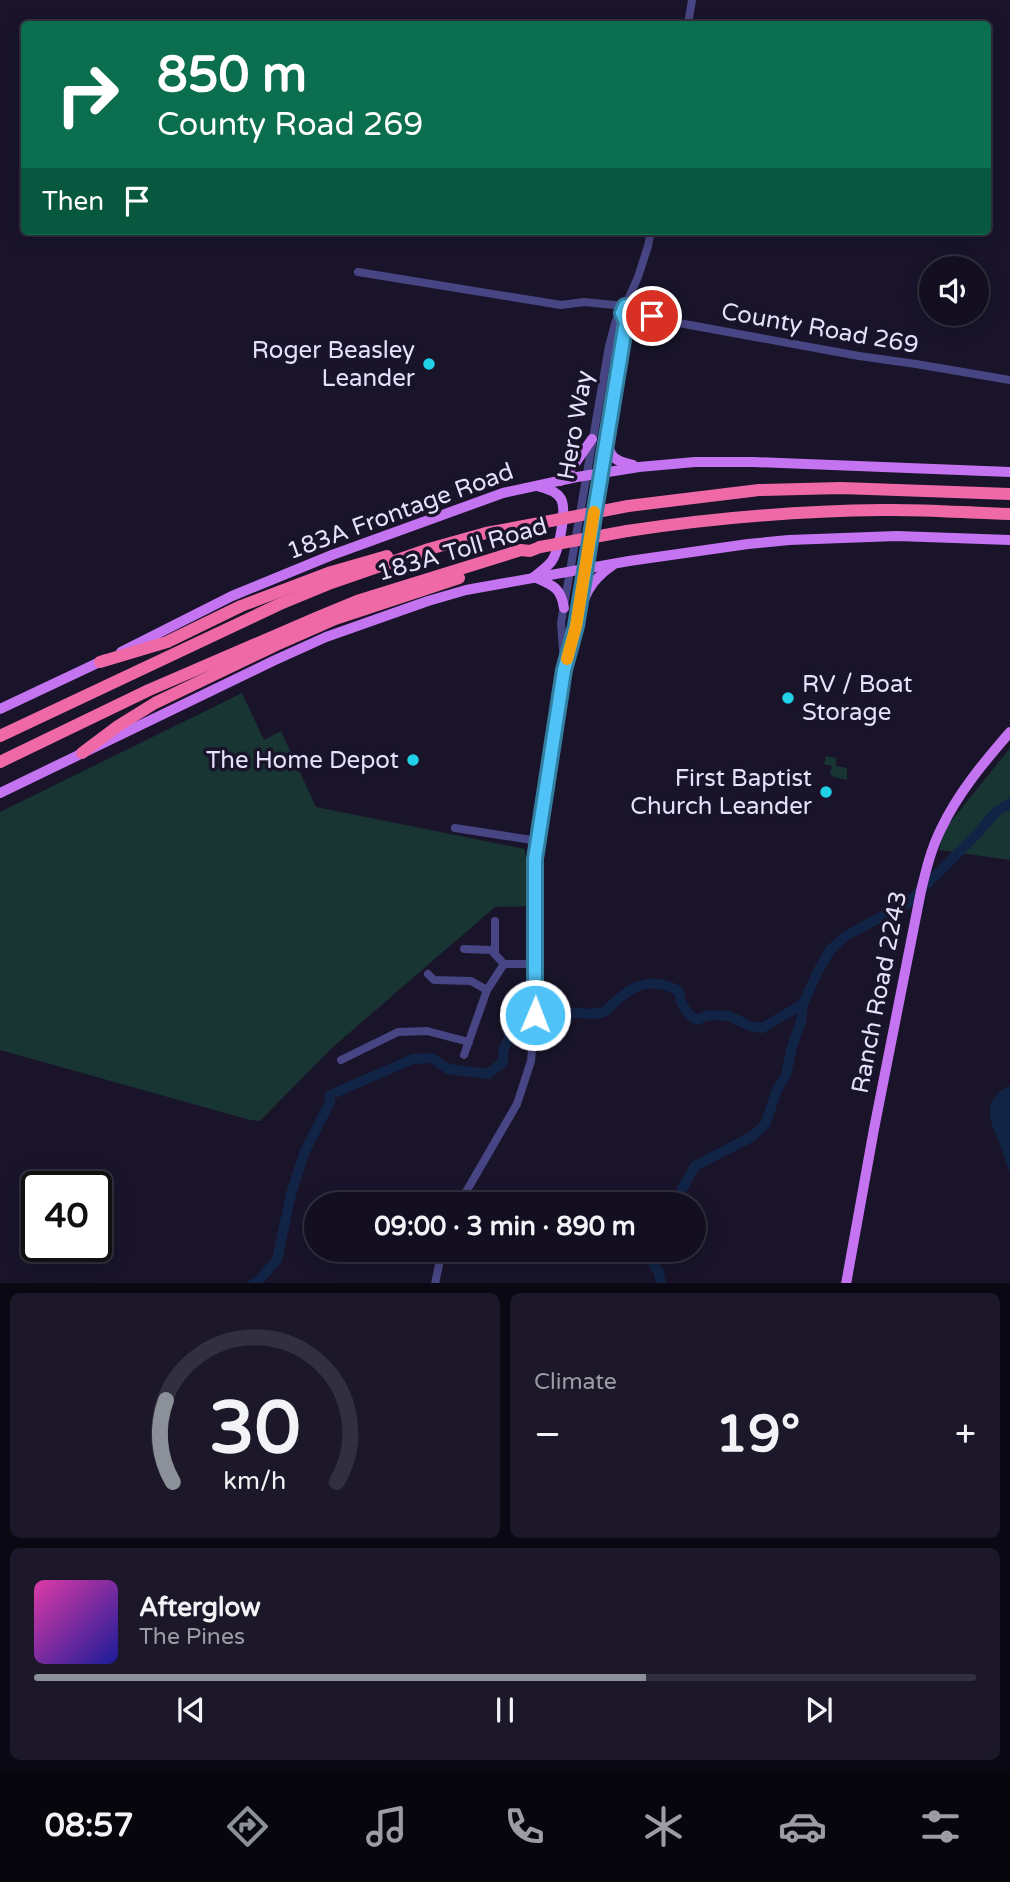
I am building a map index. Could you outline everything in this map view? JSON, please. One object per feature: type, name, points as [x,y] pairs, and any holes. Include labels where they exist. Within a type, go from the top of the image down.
[{"type":"highway","name":"183A Toll Road","points":[[0,736],[280,604],[429,549],[486,533],[628,506],[759,490],[841,488],[1010,494]]},
{"type":"highway","name":"183A Toll Road","points":[[0,762],[149,690],[326,614],[358,601],[521,550],[693,521],[782,514],[884,510],[1010,514]]},
{"type":"highway","points":[[100,662],[167,642],[241,606],[328,573],[380,558],[429,549]]},
{"type":"highway","points":[[82,753],[155,703],[276,645],[335,619],[523,558],[535,549]]},
{"type":"main road","points":[[607,438],[608,450],[613,457],[639,467]]},
{"type":"main road","points":[[560,481],[592,439]]},
{"type":"main road","name":"183A Frontage Road","points":[[0,709],[232,596],[332,555],[503,493],[639,467],[695,462],[1010,472]]},
{"type":"main road","points":[[534,577],[555,555],[559,545],[563,508],[556,493],[537,486]]},
{"type":"main road","points":[[0,793],[326,637],[466,590],[616,563],[789,540],[897,536],[1010,540]]},
{"type":"main road","points":[[576,626],[583,597],[589,586],[616,563]]},
{"type":"main road","points":[[534,577],[560,592],[564,608]]},
{"type":"main road","name":"Ranch Road 2243","points":[[846,1283],[871,1142],[925,873],[951,810],[1010,732]]},
{"type":"street","points":[[688,21],[692,0]]},
{"type":"street","points":[[624,309],[638,277],[650,235]]},
{"type":"street","name":"County Road 269","points":[[358,272],[561,305],[584,302],[681,324],[1010,380]]},
{"type":"street","name":"Hero Way","points":[[466,1192],[517,1104],[531,1061],[535,1015],[534,888],[538,841],[564,670],[576,626],[626,322],[624,309]]},
{"type":"street","name":"Hero Way","points":[[564,670],[561,623],[609,346],[616,320],[624,309]]},
{"type":"street","points":[[455,828],[538,841]]},
{"type":"street","points":[[495,921],[495,954]]},
{"type":"street","points":[[464,949],[491,950],[503,964]]},
{"type":"street","points":[[503,964],[535,964]]},
{"type":"street","points":[[464,1055],[487,990],[503,964]]},
{"type":"street","points":[[428,974],[434,979],[471,981],[487,990]]},
{"type":"street","points":[[341,1060],[398,1032],[427,1031],[469,1042]]},
{"type":"street","points":[[435,1283],[439,1262]]},
{"type":"green space","points":[[242,693],[264,740],[281,731],[316,807],[525,849],[530,906],[495,907],[333,1047],[260,1121],[0,1050],[0,812]]},
{"type":"green space","points":[[1010,748],[1010,860],[939,850],[944,830]]},
{"type":"green space","points":[[826,756],[836,758],[836,766],[847,768],[847,780],[830,774],[832,766],[824,764]]},
{"type":"water","points":[[1010,1085],[1010,1174],[994,1129],[990,1108],[996,1096]]},
{"type":"waterway","points":[[681,1192],[695,1166],[751,1137],[765,1125],[777,1090],[786,1075],[803,1004],[830,950],[846,936],[908,903],[996,812],[1010,803]]},
{"type":"waterway","points":[[255,1283],[277,1260],[291,1194],[305,1151],[330,1102],[330,1095],[413,1059],[432,1058],[448,1069],[488,1074],[503,1062],[504,1049],[514,1029],[538,1024],[557,1034],[570,1013],[603,1012],[630,990],[646,984],[661,984],[679,991],[684,1008],[697,1020],[708,1015],[729,1016],[750,1026],[762,1028],[803,1004]]},
{"type":"waterway","points":[[655,1262],[661,1283]]},
{"type":"slow traffic","points":[[567,659],[576,626],[594,512]]},
{"type":"place","name":"Roger Beasley Leander","points":[[429,364]]},
{"type":"place","name":"RV / Boat Storage","points":[[788,698]]},
{"type":"place","name":"The Home Depot","points":[[413,760]]},
{"type":"place","name":"First Baptist Church Leander","points":[[826,792]]},
{"type":"route","points":[[535,1015],[535,859],[564,670],[576,626],[626,322],[622,313],[625,306],[652,316]]}]
